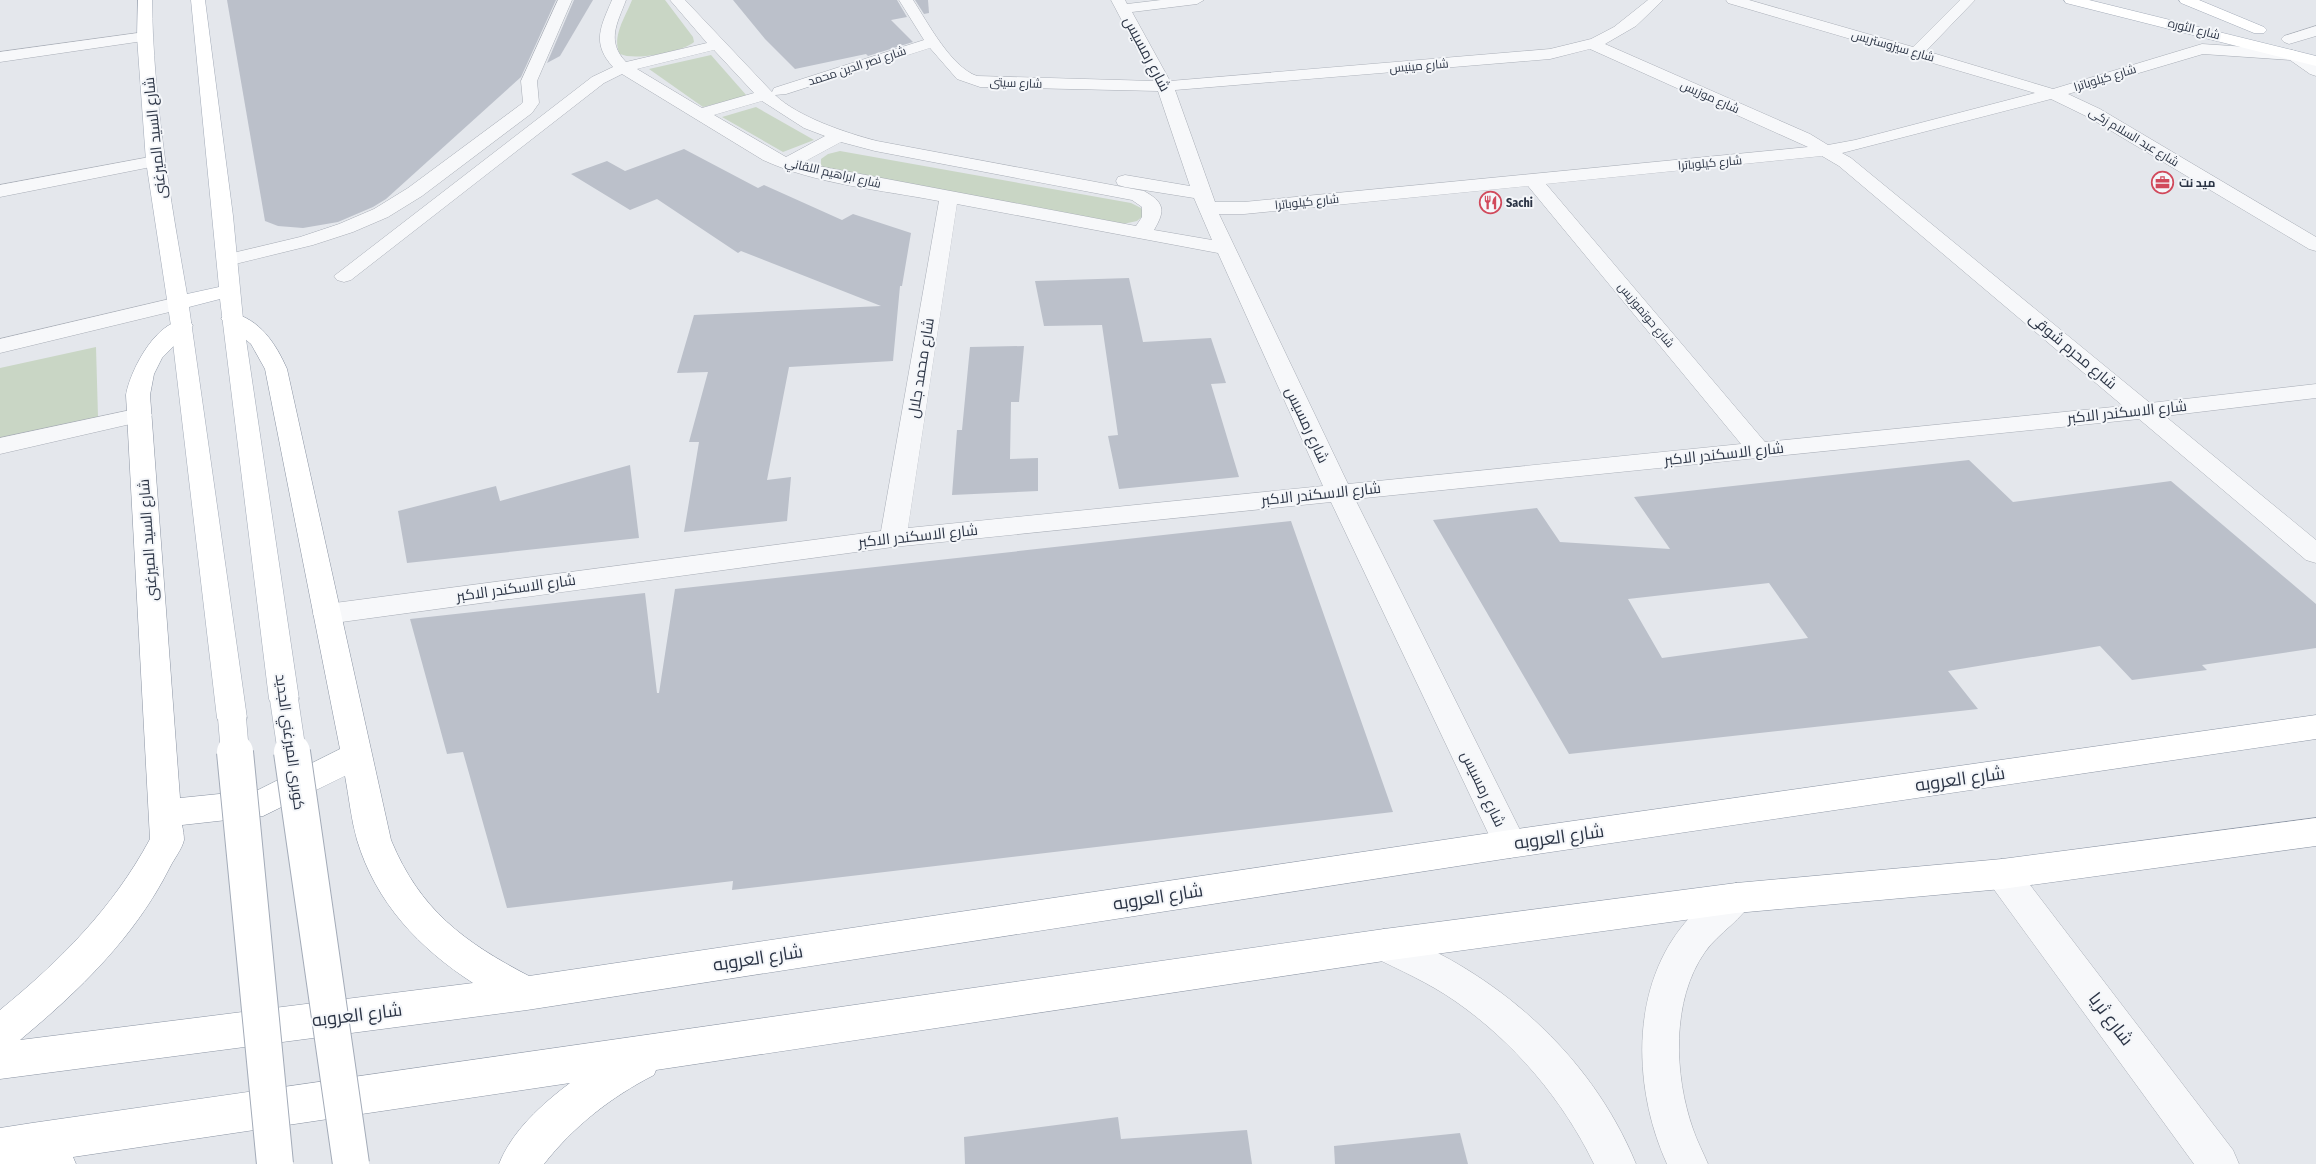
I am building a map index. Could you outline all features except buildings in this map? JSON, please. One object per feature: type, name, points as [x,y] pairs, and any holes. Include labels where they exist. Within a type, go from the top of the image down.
[{"type":"main road","name":"شارع السيد الميرغنى","points":[[0,1033],[71,973],[102,940],[128,908],[151,873],[167,840],[139,381],[145,366],[180,314],[155,161],[145,0]]},
{"type":"main road","points":[[198,0],[231,305],[248,327],[259,337],[269,352],[276,369],[374,840],[389,876],[412,912],[444,943],[482,970],[527,993]]},
{"type":"main road","name":"شارع الثوره","points":[[2071,0],[2179,25],[2316,62]]},
{"type":"main road","name":"شارع الثوره","points":[[2107,0],[2262,38]]},
{"type":"main road","points":[[2176,0],[2216,20],[2262,38],[2316,53]]},
{"type":"main road","points":[[2186,0],[2242,24],[2316,46]]},
{"type":"main road","points":[[231,305],[180,314],[232,718],[275,1164]]},
{"type":"main road","name":"كوبرى الميرغني الجديد","points":[[231,305],[351,1164]]},
{"type":"main road","name":"شارع العروبه","points":[[0,1062],[527,993],[1510,844],[2316,727]]},
{"type":"main road","points":[[165,813],[263,803],[357,755]]},
{"type":"main road","points":[[29,1152],[659,1052],[1384,945],[1736,898],[2002,874],[2316,832]]},
{"type":"main road","points":[[519,1164],[537,1140],[575,1103],[616,1073],[659,1052]]},
{"type":"street","points":[[565,0],[529,81],[544,91],[576,96]]},
{"type":"street","name":"شارع ابراهيم اللقاني","points":[[619,0],[606,32],[606,43],[609,54],[623,68],[786,164],[820,173],[1226,250]]},
{"type":"street","points":[[677,0],[717,45],[802,120],[839,136],[887,148],[1137,194],[1145,198],[1154,208],[1154,213],[1141,234]]},
{"type":"street","points":[[693,0],[755,68],[772,93],[822,119],[874,137],[1205,201]]},
{"type":"street","name":"شارع سيتى","points":[[906,0],[933,42],[960,74],[977,81],[1166,86]]},
{"type":"street","points":[[1121,4],[1197,0]]},
{"type":"street","name":"شارع مينيس","points":[[1166,86],[1530,57],[1591,44],[1626,28],[1656,0]]},
{"type":"street","name":"شارع سيزوستريس","points":[[1733,0],[2052,94]]},
{"type":"street","points":[[1916,53],[1968,0]]},
{"type":"street","name":"شارع رمسيس","points":[[1121,4],[1166,86],[1205,201],[1338,493],[1510,844]]},
{"type":"street","points":[[2179,25],[2196,38],[2202,49]]},
{"type":"street","points":[[2289,39],[2316,31]]},
{"type":"street","points":[[0,57],[146,37]]},
{"type":"street","name":"شارع نصر الدين محمد","points":[[700,114],[933,42]]},
{"type":"street","name":"شارع موزيس","points":[[1591,44],[1827,150]]},
{"type":"street","points":[[344,276],[598,80],[623,68],[717,45]]},
{"type":"street","name":"شارع كيلوباترا","points":[[1205,201],[1244,208],[1827,150],[1856,145],[2052,94],[2202,49],[2268,55],[2294,55]]},
{"type":"street","points":[[2294,55],[2316,71]]},
{"type":"street","points":[[227,260],[331,233],[376,215],[399,203],[529,107],[544,91]]},
{"type":"street","name":"شارع عبد السلام زكى","points":[[2052,94],[2088,110],[2316,245]]},
{"type":"street","points":[[786,164],[839,136]]},
{"type":"street","name":"شارع محرم شوقى","points":[[1827,150],[1856,169],[2316,554]]},
{"type":"street","points":[[0,191],[155,161]]},
{"type":"street","name":"شارع حوتموزيس","points":[[1532,180],[1760,450]]},
{"type":"street","name":"شارع محمد جلال","points":[[893,538],[949,198]]},
{"type":"street","points":[[0,346],[180,314]]},
{"type":"street","name":"شارع الاسكندر الاكبر","points":[[327,614],[893,538],[2145,411],[2316,391]]},
{"type":"street","points":[[0,446],[140,415]]},
{"type":"street","name":"شارع ثريا","points":[[2002,874],[2219,1164]]},
{"type":"street","points":[[1688,1164],[1674,1134],[1665,1097],[1661,1064],[1661,1031],[1666,1002],[1676,970],[1692,942],[1712,918],[1736,898]]},
{"type":"street","points":[[1384,945],[1427,965],[1469,990],[1508,1021],[1545,1058],[1578,1099],[1608,1146],[1616,1164]]},
{"type":"green space","points":[[632,0],[665,0],[693,37],[694,42],[669,52],[647,56],[620,54],[617,41],[618,34]]},
{"type":"green space","points":[[711,55],[747,96],[703,107],[649,69]]},
{"type":"green space","points":[[756,107],[814,140],[783,152],[722,117]]},
{"type":"green space","points":[[840,151],[1131,203],[1141,208],[1144,215],[1137,221],[1123,224],[824,168],[821,165],[821,159],[828,154]]},
{"type":"green space","points":[[96,347],[98,417],[0,438],[0,368]]},
{"type":"place","name":"ميد نت","points":[[2163,183]]},
{"type":"place","name":"Sachi","points":[[1490,203]]}]
